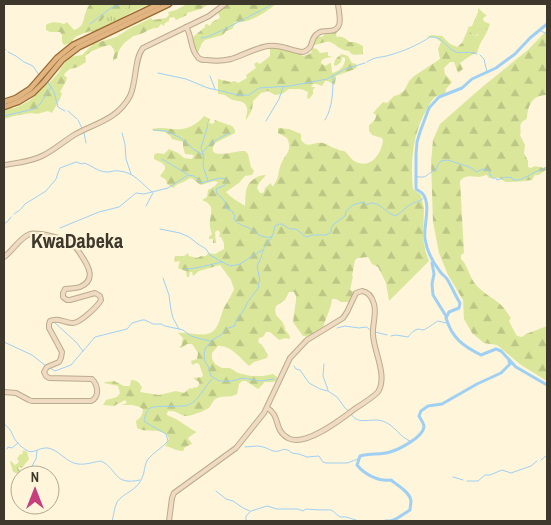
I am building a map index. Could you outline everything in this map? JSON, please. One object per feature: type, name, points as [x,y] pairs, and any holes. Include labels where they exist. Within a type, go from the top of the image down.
[{"type":"main road","points":[[4,102],[16,98],[30,89],[58,58],[73,45],[159,4]]},
{"type":"main road","points":[[4,107],[22,100],[33,93],[62,60],[79,47],[169,4]]},
{"type":"street","points":[[4,165],[42,156],[78,133],[112,116],[124,105],[131,92],[139,55],[146,46],[212,14],[225,4]]},
{"type":"street","points":[[186,27],[189,31],[194,52],[197,58],[202,60],[229,60],[271,46],[281,46],[303,52],[310,48],[314,36],[318,33],[334,30],[340,25],[338,4]]},
{"type":"street","points":[[4,257],[21,239],[31,234],[67,240],[74,246],[87,264],[90,273],[88,280],[82,286],[64,290],[62,294],[64,298],[70,300],[94,293],[99,295],[100,299],[99,304],[77,322],[72,323],[55,319],[50,321],[49,328],[61,349],[62,355],[59,362],[47,367],[44,372],[46,377],[50,379],[92,379],[96,383],[97,394],[94,400],[29,400],[16,394],[4,392]]},
{"type":"street","points":[[169,521],[174,493],[234,450],[261,418],[289,361],[303,343],[343,318],[356,293],[362,291],[368,293],[374,302],[373,335],[382,382],[378,392],[333,425],[300,440],[290,439],[281,432],[274,414],[267,408]]},
{"type":"green space","points":[[90,4],[129,4],[124,11],[106,12],[103,19],[94,29],[77,36],[72,42],[65,45],[63,44],[60,32],[46,30],[46,25],[55,22],[64,24],[67,22],[74,30],[80,27]]},
{"type":"green space","points":[[129,4],[149,4],[97,31],[84,33],[97,25],[106,12],[124,10]]},
{"type":"green space","points":[[187,4],[209,4],[176,20],[174,17],[169,18],[169,21],[164,26],[161,24],[158,28],[132,37],[122,46],[117,58],[113,61],[114,51],[110,45],[97,49],[85,56],[86,62],[65,73],[66,81],[60,92],[62,93],[60,99],[52,113],[48,111],[37,114],[31,113],[4,119],[4,109],[15,108],[29,101],[52,80],[70,57],[82,55],[93,44],[116,37],[151,18],[153,20],[166,18],[169,15],[168,12]]},
{"type":"green space","points":[[227,4],[276,4],[252,19],[236,22],[232,29],[226,31],[223,35],[205,40],[197,55],[193,37],[205,25],[210,26],[212,22],[220,18],[218,13]]},
{"type":"green space","points":[[478,8],[487,16],[483,20],[490,24],[487,32],[487,30],[474,36],[468,27],[472,26]]},
{"type":"green space","points":[[483,28],[487,32],[477,53],[460,63],[463,69],[458,73],[454,62],[450,62],[444,68],[445,74],[452,82],[446,89],[445,94],[437,96],[432,100],[418,127],[412,158],[412,179],[413,189],[421,195],[424,208],[423,238],[429,261],[389,301],[386,283],[378,267],[372,264],[368,257],[358,258],[355,260],[352,276],[350,290],[354,292],[350,302],[332,299],[323,329],[313,335],[303,336],[293,322],[296,296],[294,292],[289,292],[285,300],[276,306],[275,310],[276,315],[285,326],[285,330],[290,337],[289,339],[279,340],[270,332],[266,332],[263,337],[259,338],[258,342],[268,355],[267,358],[254,362],[249,366],[235,353],[223,346],[218,346],[212,353],[212,359],[215,364],[222,368],[230,368],[238,373],[251,376],[273,374],[277,377],[277,380],[265,382],[258,389],[246,381],[242,381],[239,384],[237,394],[217,398],[210,407],[192,415],[185,416],[174,411],[168,411],[167,415],[196,432],[188,438],[192,444],[185,447],[183,451],[165,446],[169,439],[167,435],[160,431],[137,428],[136,421],[143,411],[140,407],[121,405],[127,403],[125,400],[114,406],[103,405],[106,400],[117,397],[120,393],[118,386],[105,382],[114,381],[124,386],[130,386],[131,380],[135,380],[142,387],[140,392],[159,395],[176,391],[184,393],[190,388],[196,388],[199,382],[193,378],[202,377],[203,375],[199,364],[192,365],[191,361],[197,359],[198,353],[192,344],[179,347],[182,345],[183,338],[178,333],[203,335],[213,331],[218,325],[223,309],[234,289],[231,280],[220,265],[199,271],[193,276],[192,272],[190,272],[189,277],[187,277],[186,271],[178,268],[180,261],[174,262],[175,256],[184,256],[188,253],[189,256],[197,258],[206,256],[208,253],[215,254],[224,249],[224,243],[221,237],[219,237],[220,233],[218,230],[215,232],[216,243],[213,243],[213,239],[209,239],[212,234],[210,223],[211,207],[202,200],[207,197],[208,190],[218,182],[214,181],[201,185],[190,178],[173,188],[167,184],[166,180],[160,176],[165,166],[154,159],[154,155],[157,153],[164,154],[169,149],[184,158],[192,159],[194,155],[185,154],[183,142],[172,139],[169,134],[153,131],[152,129],[183,129],[195,124],[204,116],[210,119],[209,122],[212,124],[215,120],[232,126],[235,133],[215,143],[213,152],[221,154],[245,151],[248,154],[254,171],[252,175],[245,176],[226,192],[245,206],[246,191],[251,181],[258,176],[266,175],[257,188],[260,193],[263,193],[265,188],[271,183],[273,186],[278,178],[281,163],[289,150],[289,143],[287,138],[278,133],[278,128],[289,129],[301,134],[301,140],[307,145],[326,144],[344,151],[356,162],[362,164],[371,162],[378,155],[383,141],[382,138],[372,135],[369,131],[369,125],[376,117],[373,113],[383,102],[387,103],[394,96],[404,91],[414,76],[440,59],[438,49],[441,42],[436,38],[426,37],[432,35],[442,36],[450,44],[457,47],[462,43],[468,29],[474,36],[478,35]]},
{"type":"green space","points":[[547,30],[547,95],[534,99],[528,109],[527,118],[521,124],[520,135],[525,145],[524,153],[528,161],[528,167],[544,168],[547,165],[547,169],[539,175],[535,175],[532,180],[506,182],[498,178],[489,178],[487,175],[467,177],[460,181],[464,253],[461,255],[461,259],[477,286],[498,303],[511,318],[509,321],[517,336],[522,337],[547,326],[547,381],[521,365],[497,345],[484,343],[472,333],[464,319],[463,300],[448,275],[439,253],[433,222],[431,162],[433,140],[440,124],[529,49]]},
{"type":"green space","points":[[337,31],[337,37],[345,38],[349,42],[355,42],[363,46],[363,54],[350,53],[330,42],[314,45],[316,36],[322,37],[326,33]]},
{"type":"green space","points":[[270,48],[308,52],[302,56],[311,53],[313,48],[317,49],[320,53],[328,52],[328,56],[333,57],[322,60],[321,63],[325,66],[331,63],[332,73],[342,68],[345,58],[342,57],[341,62],[336,66],[334,65],[336,59],[342,54],[348,56],[357,67],[336,76],[334,85],[328,81],[325,81],[322,86],[313,84],[311,87],[315,87],[309,99],[307,98],[308,92],[301,89],[289,89],[282,94],[275,95],[268,91],[261,93],[253,101],[252,110],[246,120],[247,110],[245,104],[218,94],[218,79],[238,83],[247,78],[246,75],[256,68],[254,64],[257,62],[260,64],[270,56]]},
{"type":"green space","points":[[23,450],[27,452],[29,459],[24,465],[15,465],[19,461],[17,459],[20,454],[22,455]]},
{"type":"waterway","points":[[90,24],[111,8],[121,4]]},
{"type":"waterway","points":[[201,38],[223,30],[273,4]]},
{"type":"waterway","points":[[547,24],[515,54],[496,68],[472,79],[462,88],[439,97],[429,108],[417,142],[416,155],[416,189],[425,197],[426,203],[425,239],[427,248],[434,263],[447,279],[460,303],[459,308],[449,312],[446,318],[451,331],[459,341],[481,355],[496,349],[501,351],[516,367],[547,385]]},
{"type":"waterway","points":[[539,30],[547,34]]},
{"type":"waterway","points":[[367,62],[406,50],[430,37],[438,38],[456,52],[477,54]]},
{"type":"waterway","points":[[8,52],[33,66],[39,75]]},
{"type":"waterway","points":[[480,55],[484,59],[487,72]]},
{"type":"waterway","points":[[158,73],[186,79],[208,88],[238,95],[249,95],[259,88],[290,86],[327,79],[345,69],[365,63]]},
{"type":"waterway","points":[[210,76],[215,89]]},
{"type":"waterway","points":[[325,120],[331,104],[333,76]]},
{"type":"waterway","points":[[47,81],[54,92],[58,107],[65,111]]},
{"type":"waterway","points":[[4,116],[34,109],[40,104],[51,87]]},
{"type":"waterway","points":[[266,121],[279,99],[283,87]]},
{"type":"waterway","points":[[68,111],[77,119]]},
{"type":"waterway","points":[[78,120],[82,128]]},
{"type":"waterway","points":[[207,123],[201,148],[204,156],[203,166],[208,181]]},
{"type":"waterway","points":[[154,130],[166,131],[181,138],[203,155]]},
{"type":"waterway","points":[[84,133],[86,143]]},
{"type":"waterway","points":[[122,133],[126,159],[131,174]]},
{"type":"waterway","points":[[203,152],[212,143],[230,133]]},
{"type":"waterway","points":[[162,159],[187,174]]},
{"type":"waterway","points":[[415,176],[425,177],[436,170],[441,161],[446,160],[470,167],[476,172],[483,169],[488,170],[492,178],[497,180],[508,177],[513,180],[519,180],[540,170]]},
{"type":"waterway","points":[[21,209],[25,204],[46,191],[56,179],[60,168],[76,162],[84,163],[104,172],[124,172],[137,179],[152,192],[168,188],[188,175],[194,176],[201,183],[220,178],[225,179],[226,182],[225,185],[216,189],[217,194],[224,200],[227,209],[232,211],[235,216],[234,219],[257,234],[272,237]]},
{"type":"waterway","points":[[541,170],[547,167]]},
{"type":"waterway","points":[[60,228],[99,212],[119,207],[136,193],[152,192]]},
{"type":"waterway","points":[[146,206],[153,193]]},
{"type":"waterway","points":[[274,379],[260,381],[243,378],[232,381],[219,381],[211,376],[204,356],[205,349],[212,340],[228,328],[235,326],[247,303],[259,287],[260,281],[257,266],[275,226],[282,224],[290,229],[296,229],[306,237],[326,235],[331,232],[334,224],[345,216],[346,211],[353,205],[363,202],[367,205],[374,203],[395,216],[411,204],[425,197]]},
{"type":"waterway","points":[[14,214],[20,210]]},
{"type":"waterway","points":[[4,224],[11,217]]},
{"type":"waterway","points":[[160,229],[189,237],[206,249],[210,255],[231,266],[240,264],[262,250]]},
{"type":"waterway","points":[[186,269],[222,262]]},
{"type":"waterway","points":[[432,263],[434,274],[432,284],[433,295],[446,316]]},
{"type":"waterway","points":[[163,278],[169,295],[173,318],[179,329]]},
{"type":"waterway","points":[[50,368],[55,371],[71,365],[95,337],[127,329],[132,323],[142,320],[183,330],[191,336],[210,341]]},
{"type":"waterway","points":[[391,336],[408,337],[412,332],[419,329],[423,330],[438,321],[446,323],[447,320]]},
{"type":"waterway","points":[[55,323],[83,351]]},
{"type":"waterway","points":[[337,328],[345,326],[366,327],[371,331]]},
{"type":"waterway","points":[[375,332],[387,335]]},
{"type":"waterway","points":[[4,342],[32,355],[46,366]]},
{"type":"waterway","points":[[391,521],[410,510],[410,498],[406,492],[391,480],[377,479],[364,471],[357,465],[360,456],[390,452],[410,442],[423,431],[423,423],[419,416],[421,411],[428,406],[442,404],[501,373],[510,364],[509,361]]},
{"type":"waterway","points":[[324,364],[323,376],[328,390]]},
{"type":"waterway","points":[[294,366],[300,370],[309,383],[337,397],[349,411]]},
{"type":"waterway","points":[[112,521],[117,502],[137,486],[143,476],[148,459],[168,441],[166,434],[145,422],[148,410],[156,407],[188,405],[198,397],[212,379]]},
{"type":"waterway","points":[[351,414],[354,418],[362,421],[380,420],[385,422],[410,441]]},
{"type":"waterway","points":[[4,424],[15,440],[29,451],[52,449],[78,464],[101,461],[120,479],[125,481],[140,480]]},
{"type":"waterway","points":[[7,449],[8,447],[12,448],[18,443]]},
{"type":"waterway","points":[[245,447],[259,446],[273,451],[284,449],[307,457],[319,456],[326,463],[347,463],[358,459]]},
{"type":"waterway","points":[[33,465],[37,451]]},
{"type":"waterway","points":[[541,460],[547,455]]},
{"type":"waterway","points":[[467,481],[478,481],[485,475],[502,470],[511,473],[531,466],[537,461]]},
{"type":"waterway","points":[[453,477],[463,480]]},
{"type":"waterway","points":[[216,491],[226,499],[250,511]]},
{"type":"waterway","points":[[246,521],[246,516],[251,511],[267,506],[277,509],[298,509],[303,511],[306,509],[330,510],[340,517],[359,521]]},
{"type":"waterway","points":[[381,521],[392,520]]},
{"type":"district","name":"KwaDabeka","points":[[77,241]]}]
